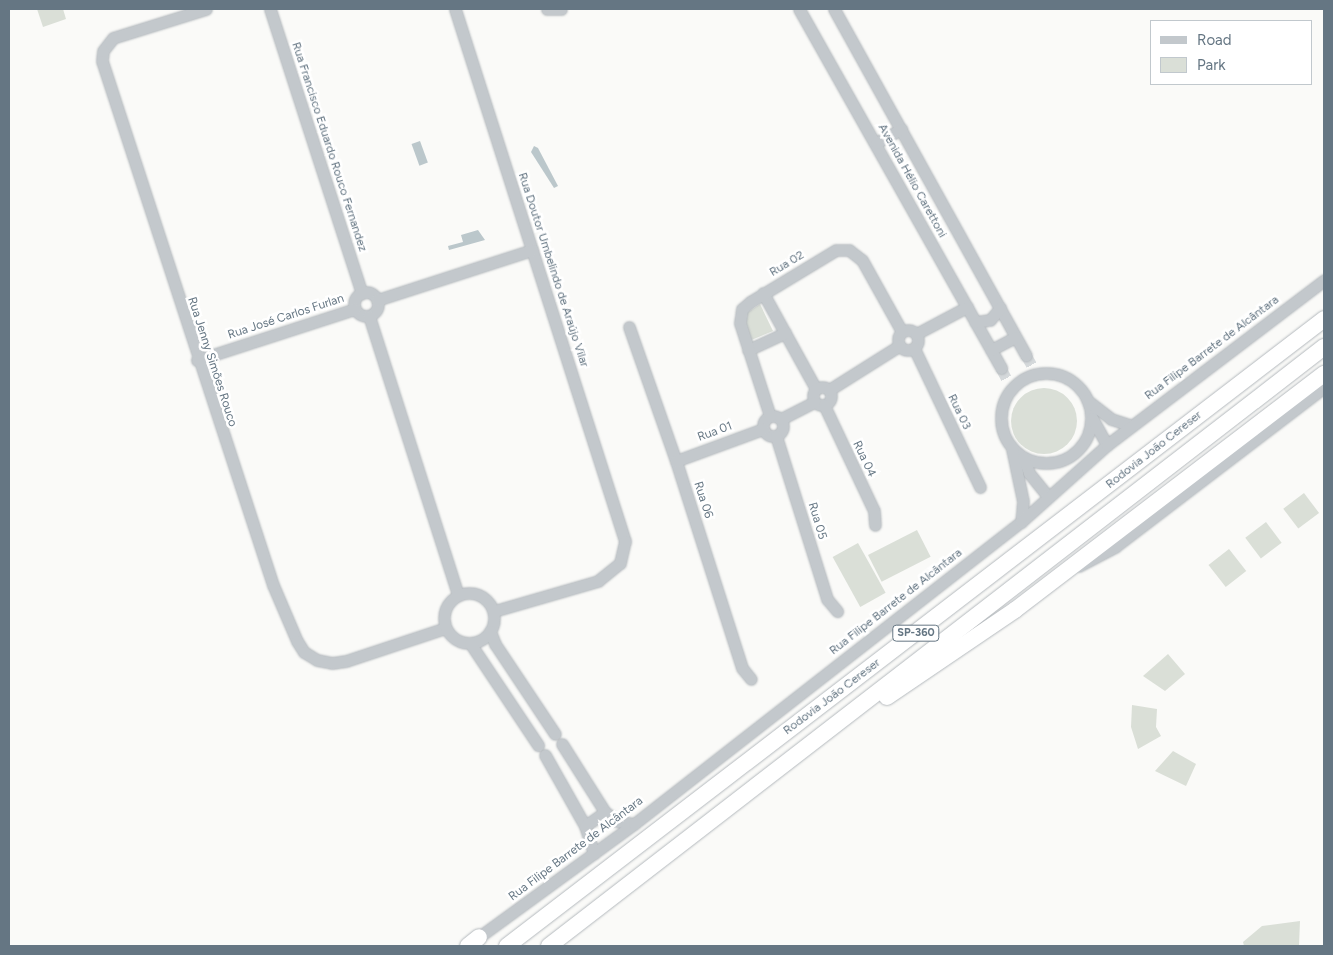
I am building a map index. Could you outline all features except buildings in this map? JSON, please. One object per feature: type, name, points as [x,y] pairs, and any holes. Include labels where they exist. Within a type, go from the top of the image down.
[{"type":"highway","name":"Rodovia João Cereser","points":[[507,946],[1324,319]]},
{"type":"highway","name":"Rodovia João Cereser","points":[[549,946],[1324,347]]},
{"type":"highway","points":[[830,728],[884,698],[1015,610],[1324,374]]},
{"type":"street","name":"Rua Jenny Simões Rouco","points":[[206,9],[112,38],[103,51],[102,61],[197,360],[273,586],[297,641],[304,652],[317,660],[332,663],[346,661],[445,628]]},
{"type":"street","name":"Rua Francisco Eduardo Rouco Fernandez","points":[[270,9],[362,293]]},
{"type":"street","name":"Rua Doutor Umbelindo de Araújo Vilar","points":[[455,9],[625,541],[620,564],[598,581],[494,611]]},
{"type":"street","points":[[547,9],[561,9]]},
{"type":"street","name":"Avenida Hélio Carettoni","points":[[799,9],[1001,368]]},
{"type":"street","name":"Avenida Hélio Carettoni","points":[[834,9],[1026,355]]},
{"type":"street","points":[[876,143],[901,129]]},
{"type":"street","points":[[377,300],[532,250]]},
{"type":"street","name":"Rua 02","points":[[748,350],[740,323],[741,312],[747,304],[836,250],[852,251],[862,260],[902,332]]},
{"type":"street","name":"Rua Filipe Barrete de Alcântara","points":[[474,942],[634,824],[1021,522],[1047,495],[1107,444],[1324,280]]},
{"type":"street","points":[[362,293],[371,293],[377,300],[376,311],[369,316],[362,316],[355,309],[354,300],[362,293]]},
{"type":"street","points":[[764,294],[816,389]]},
{"type":"street","points":[[916,334],[967,307]]},
{"type":"street","points":[[975,322],[990,320],[1000,308]]},
{"type":"street","name":"Rua José Carlos Furlan","points":[[197,360],[355,309]]},
{"type":"street","points":[[369,316],[458,594]]},
{"type":"street","name":"Rua 06","points":[[629,327],[676,461],[742,668],[751,679]]},
{"type":"street","points":[[909,330],[916,334],[918,342],[914,348],[906,350],[899,346],[898,337],[902,332],[909,330]]},
{"type":"street","points":[[785,333],[748,350],[776,418],[783,429],[776,436],[768,435],[763,429],[764,421],[776,418],[830,401],[829,390]]},
{"type":"street","points":[[991,350],[1015,337]]},
{"type":"street","points":[[829,390],[899,346]]},
{"type":"street","name":"Rua 03","points":[[914,348],[980,487]]},
{"type":"street","points":[[1021,522],[1023,501],[1012,449],[1002,432],[1000,414],[1010,384],[1036,370],[1056,373],[1072,380],[1087,400],[1111,419],[1132,426]]},
{"type":"street","points":[[819,404],[812,396],[816,389],[823,387],[829,390]]},
{"type":"street","points":[[1066,570],[1092,561],[1115,547],[1324,387]]},
{"type":"street","points":[[1087,400],[1092,418],[1107,444]]},
{"type":"street","name":"Rua 04","points":[[819,404],[874,511],[875,525]]},
{"type":"street","points":[[1012,449],[1023,457],[1036,462],[1062,460],[1084,443],[1092,418]]},
{"type":"street","name":"Rua 01","points":[[676,461],[763,429]]},
{"type":"street","name":"Rua 05","points":[[776,436],[827,599],[837,611]]},
{"type":"street","points":[[1023,457],[1030,473],[1047,495]]},
{"type":"street","points":[[458,594],[480,595],[494,611],[490,631],[494,644],[555,734]]},
{"type":"street","points":[[458,594],[445,609],[445,628],[455,639],[470,643],[482,639],[490,631]]},
{"type":"street","points":[[470,643],[528,727],[538,745]]},
{"type":"street","points":[[528,727],[543,717]]},
{"type":"street","points":[[562,744],[605,812],[617,822],[634,824]]},
{"type":"street","points":[[545,755],[585,826],[594,854]]},
{"type":"street","points":[[555,771],[572,760]]},
{"type":"street","points":[[585,826],[605,812]]},
{"type":"green space","points":[[37,9],[63,9],[66,19],[43,27]]},
{"type":"green space","points":[[760,304],[773,331],[749,341],[744,315]]},
{"type":"green space","points":[[1038,388],[1050,388],[1062,393],[1072,403],[1077,415],[1075,434],[1062,449],[1050,454],[1038,454],[1026,449],[1016,439],[1011,427],[1011,415],[1016,403],[1026,393]]},
{"type":"green space","points":[[1304,493],[1319,513],[1298,529],[1283,509]]},
{"type":"green space","points":[[1266,522],[1282,543],[1261,558],[1245,538]]},
{"type":"green space","points":[[917,530],[931,557],[882,582],[868,555]]},
{"type":"green space","points":[[858,543],[886,593],[860,607],[833,557]]},
{"type":"green space","points":[[1229,549],[1246,571],[1226,587],[1209,565]]},
{"type":"green space","points":[[1168,654],[1185,674],[1165,691],[1143,676]]},
{"type":"green space","points":[[1132,705],[1157,709],[1156,727],[1161,736],[1138,749],[1131,727]]},
{"type":"green space","points":[[1173,751],[1196,764],[1186,786],[1155,771]]},
{"type":"green space","points":[[1300,921],[1299,946],[1244,946],[1243,942],[1262,926]]},
{"type":"shaded area","points":[[420,141],[428,163],[419,166],[412,144]]},
{"type":"shaded area","points":[[534,146],[538,148],[558,186],[554,188],[531,152]]},
{"type":"shaded area","points":[[478,230],[485,240],[449,250],[448,246],[463,242],[461,235]]},
{"type":"tunnel","points":[[1026,355],[1033,367]]},
{"type":"tunnel","points":[[1001,368],[1008,381]]}]
